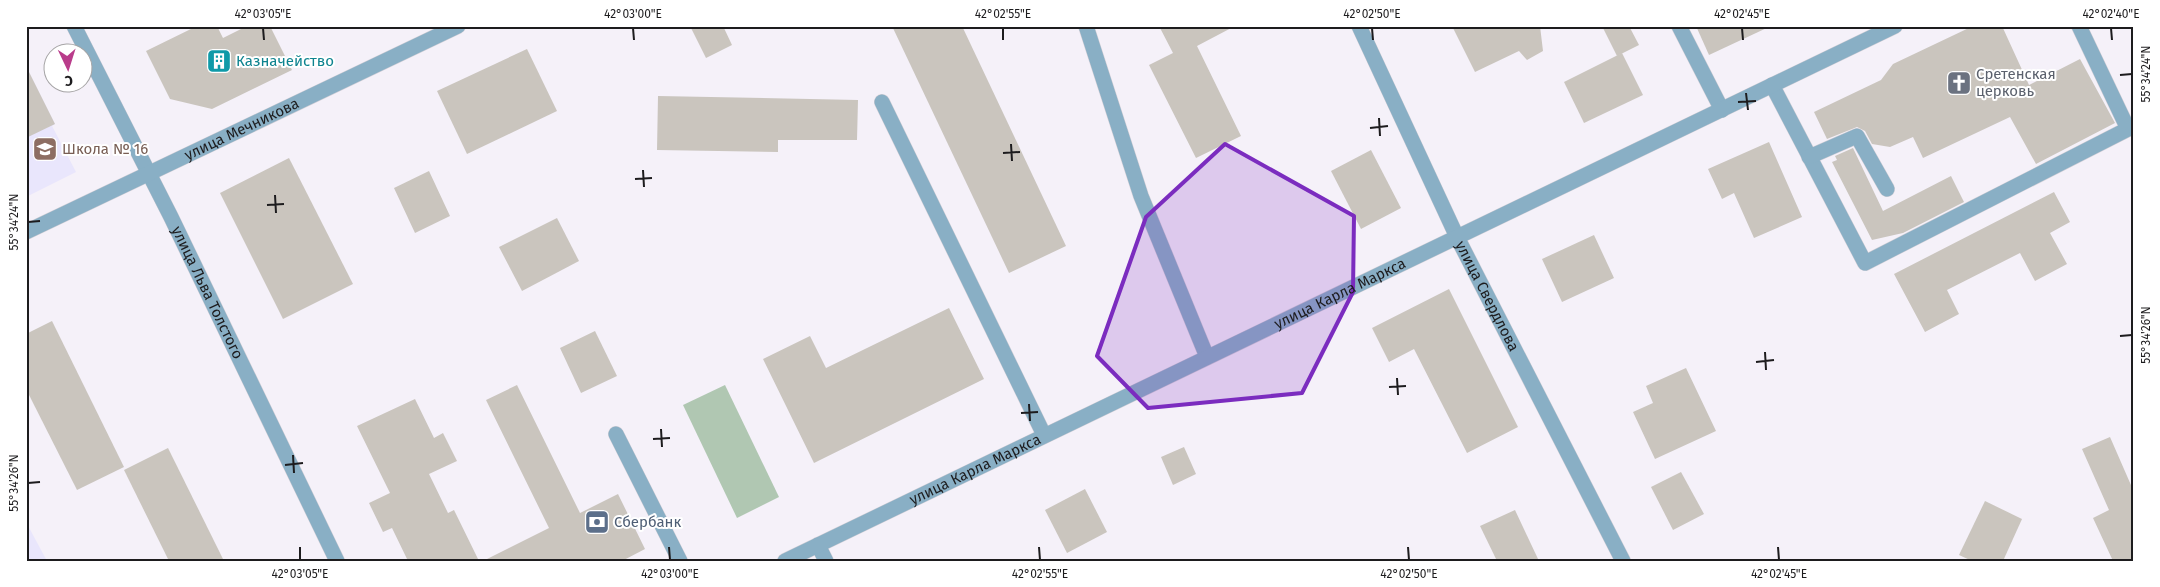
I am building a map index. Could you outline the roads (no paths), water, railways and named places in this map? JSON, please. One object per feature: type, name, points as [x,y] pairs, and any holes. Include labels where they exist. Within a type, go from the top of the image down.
[{"type":"street","name":"улица Льва Толстого","points":[[74,26],[149,173],[337,561]]},
{"type":"street","name":"улица Мечникова","points":[[26,232],[458,26]]},
{"type":"street","points":[[1086,26],[1141,196],[1207,357]]},
{"type":"street","name":"улица Свердлова","points":[[1359,26],[1457,236],[1623,561]]},
{"type":"street","points":[[1679,26],[1722,110]]},
{"type":"street","points":[[1772,85],[1865,263],[2128,128],[2078,26]]},
{"type":"street","name":"улица Карла Маркса","points":[[785,561],[1892,27]]},
{"type":"street","points":[[882,102],[1044,435]]},
{"type":"street","points":[[1810,157],[1857,136],[1886,189]]},
{"type":"street","points":[[616,434],[680,561]]},
{"type":"street","points":[[818,545],[826,561]]},
{"type":"place","name":"Казначейство","points":[[219,61]]},
{"type":"place","name":"Сретенская церковь","points":[[1959,83]]},
{"type":"place","name":"Школа № 16","points":[[45,149]]},
{"type":"place","name":"Сбербанк","points":[[597,522]]}]
